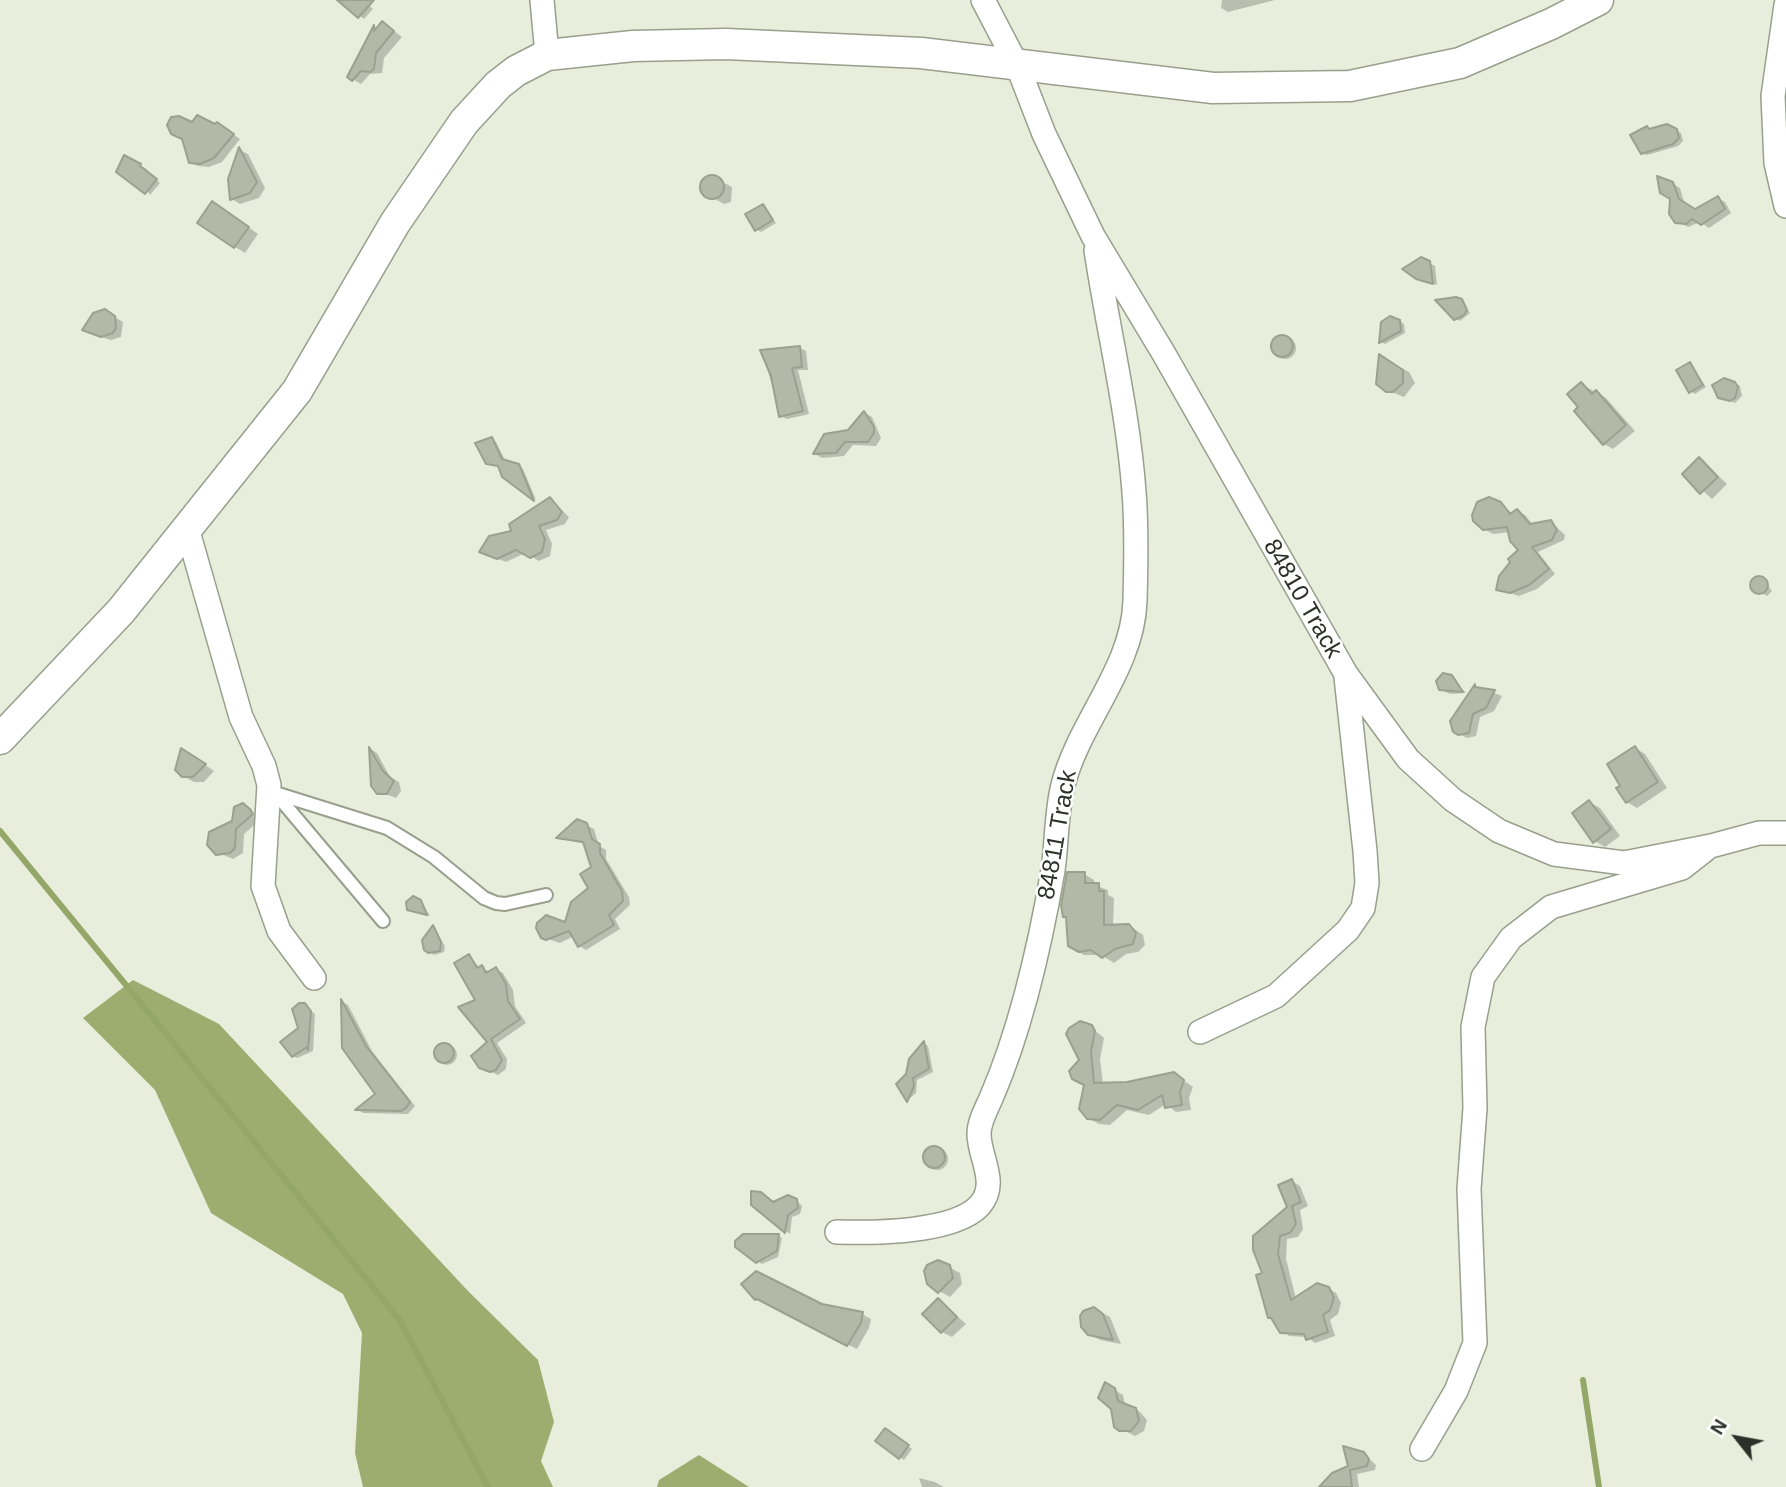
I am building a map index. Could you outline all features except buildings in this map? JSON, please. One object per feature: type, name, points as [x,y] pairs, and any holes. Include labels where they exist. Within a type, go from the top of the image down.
[{"type":"street","points":[[542,0],[547,55]]},
{"type":"street","name":"84810 Track","points":[[983,0],[1018,67],[1044,134],[1093,236],[1164,354],[1346,674],[1408,759],[1453,800],[1499,831],[1554,854],[1625,863],[1711,846],[1759,833],[1786,832]]},
{"type":"street","points":[[0,740],[121,611],[297,391],[395,223],[464,122],[498,85],[516,71],[547,55],[633,46],[726,44],[921,53],[1018,67],[1213,88],[1350,86],[1460,63],[1551,24],[1598,0]]},
{"type":"street","points":[[1786,5],[1773,96],[1776,163],[1786,206]]},
{"type":"street","name":"84811 Track","points":[[838,1232],[886,1233],[965,1217],[981,1204],[988,1189],[979,1130],[1003,1072],[1042,923],[1053,867],[1063,786],[1074,754],[1127,645],[1135,604],[1135,493],[1118,373],[1093,236]]},
{"type":"street","points":[[187,528],[241,717],[272,789],[263,886],[279,931],[314,978]]},
{"type":"street","points":[[1200,1032],[1276,996],[1348,930],[1363,908],[1367,883],[1365,851],[1346,674]]},
{"type":"street","points":[[1422,1449],[1456,1391],[1475,1343],[1469,1189],[1475,1108],[1474,1027],[1483,977],[1511,938],[1551,907],[1682,868],[1711,846]]},
{"type":"lane","points":[[272,789],[387,828],[434,858],[484,898],[496,903],[505,904],[546,895]]},
{"type":"lane","points":[[272,789],[383,920]]},
{"type":"green space","points":[[133,980],[219,1024],[468,1291],[538,1360],[554,1422],[541,1461],[553,1487],[363,1487],[355,1453],[362,1333],[343,1294],[211,1213],[155,1090],[83,1018]]},
{"type":"green space","points":[[699,1455],[749,1487],[657,1487],[659,1480]]},
{"type":"waterway","points":[[0,831],[399,1319],[488,1487]]},
{"type":"waterway","points":[[1583,1380],[1599,1487]]}]
